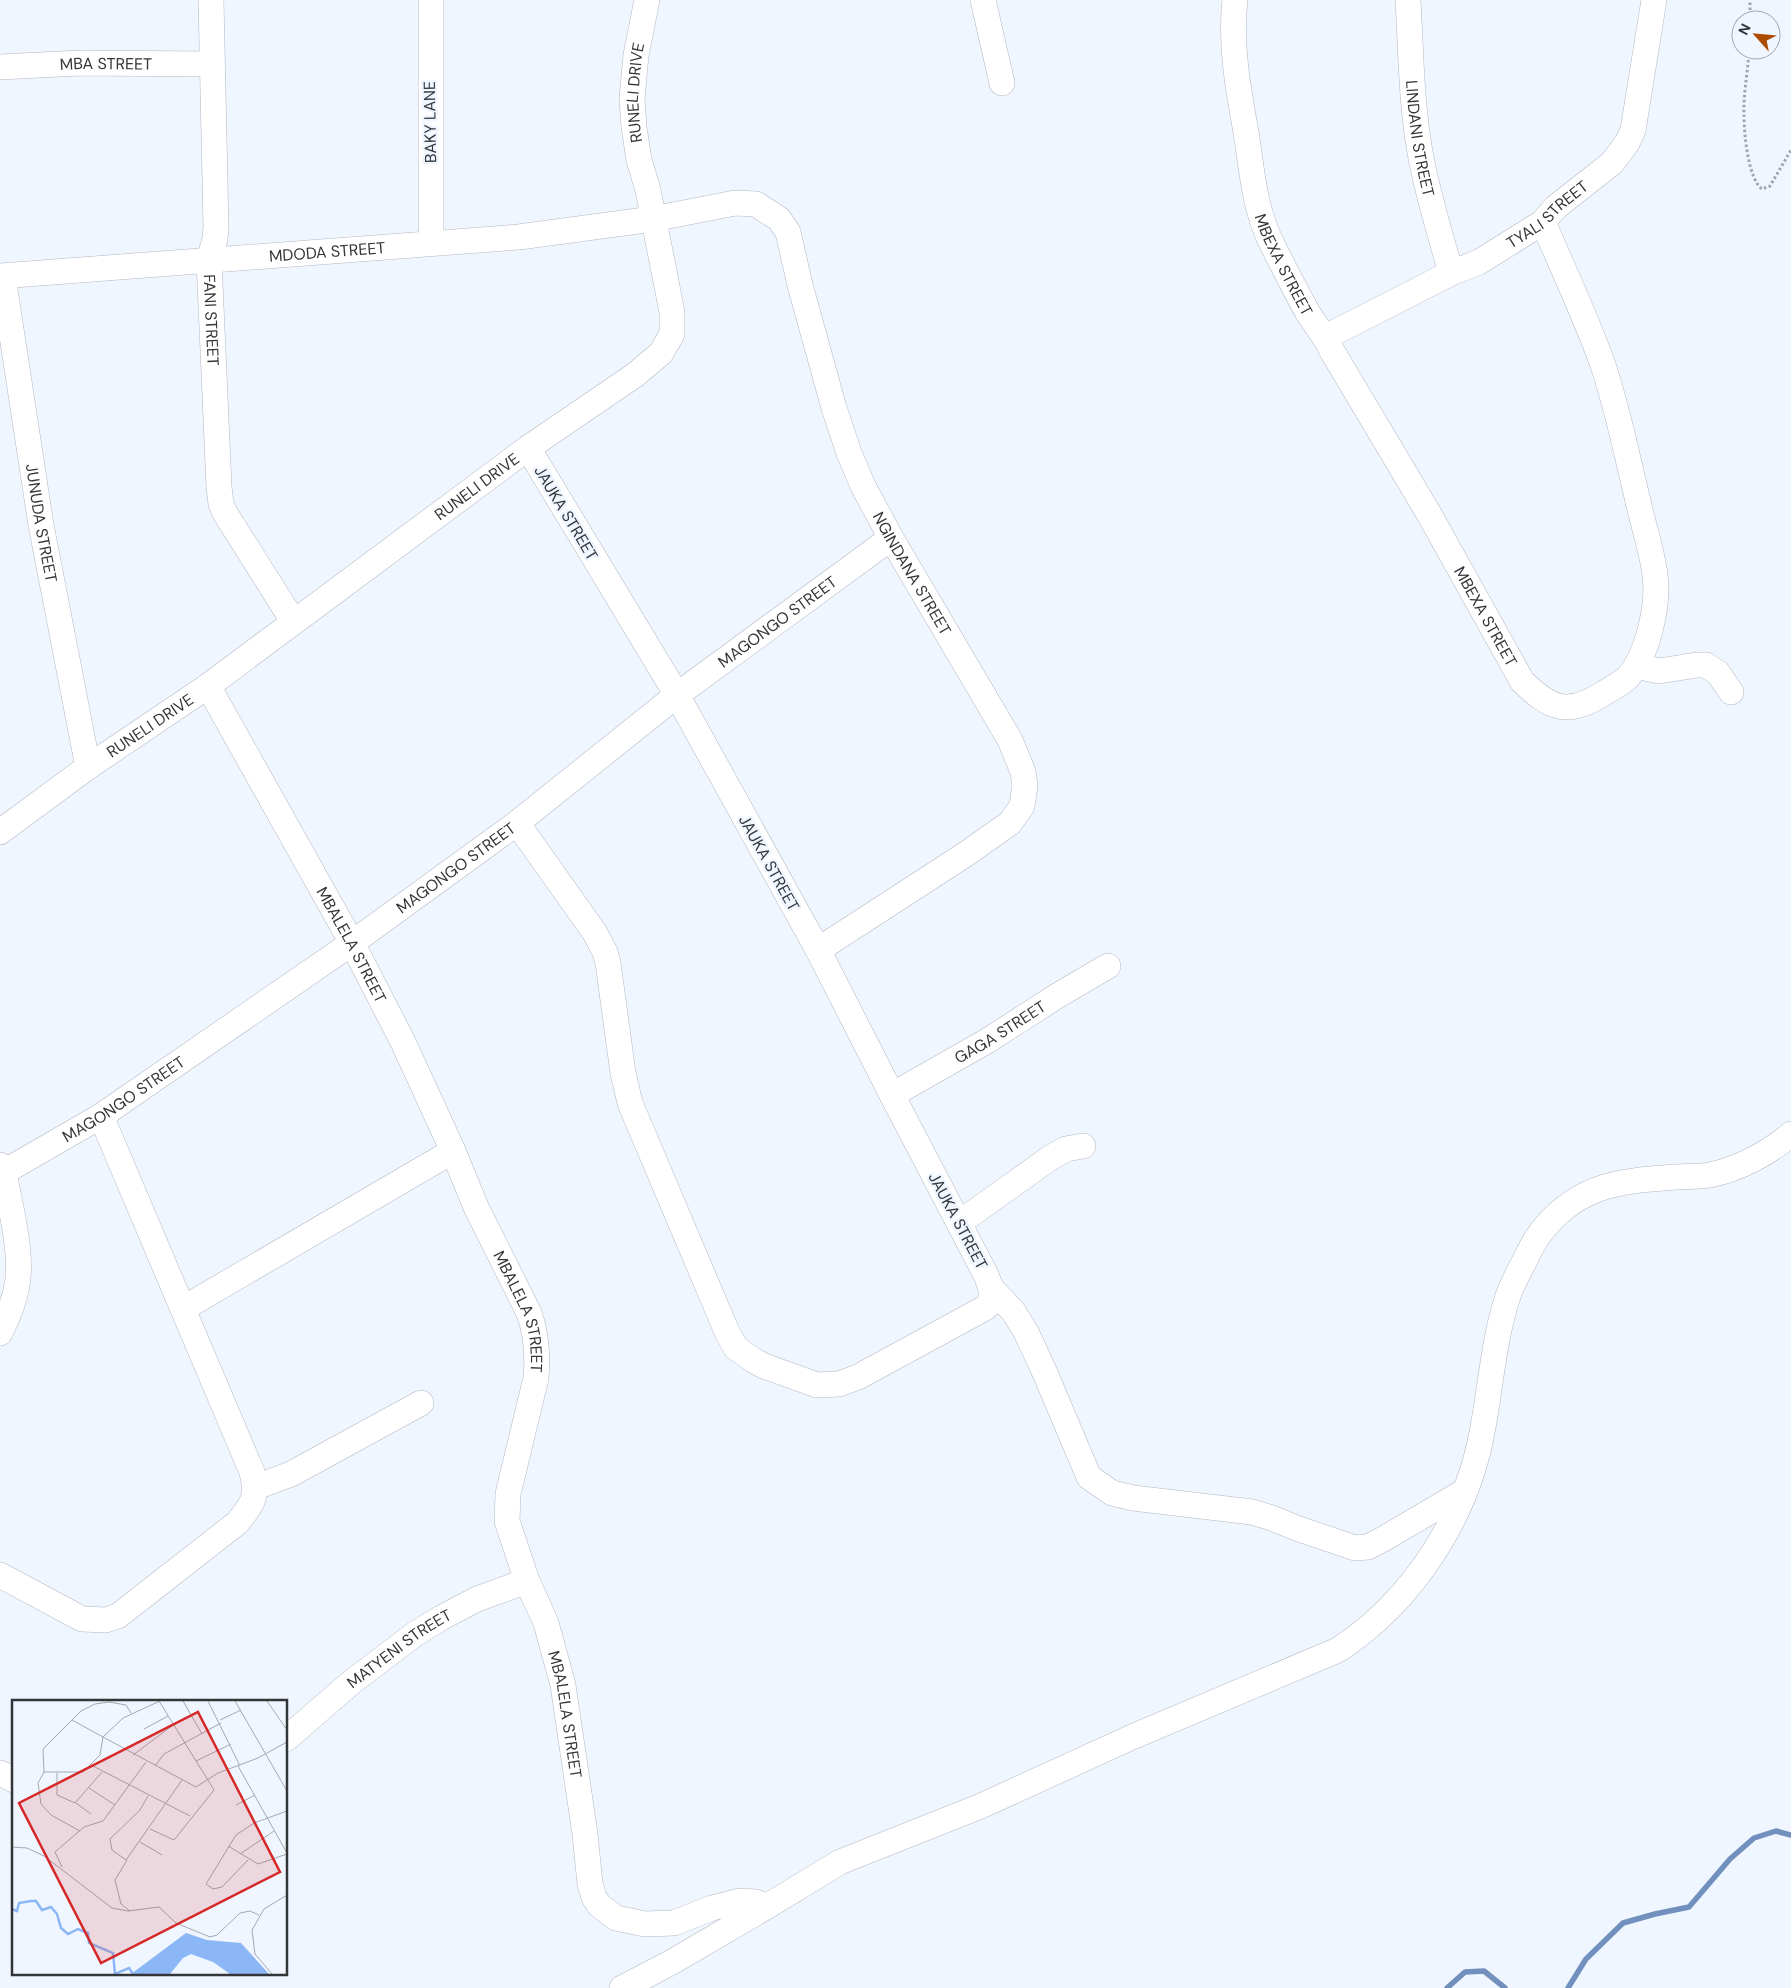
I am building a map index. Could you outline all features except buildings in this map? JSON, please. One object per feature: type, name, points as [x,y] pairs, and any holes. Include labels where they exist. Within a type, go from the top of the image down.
[{"type":"street","name":"FANI STREET","points":[[211,0],[216,227],[215,239],[208,260],[217,468],[221,504],[293,621]]},
{"type":"street","name":"BAKY LANE","points":[[430,0],[431,243]]},
{"type":"street","name":"RUNELI DRIVE","points":[[0,832],[88,767],[208,686],[528,448],[635,375],[661,353],[672,334],[672,318],[653,219],[639,160],[632,99],[636,55],[647,0]]},
{"type":"street","points":[[983,0],[1002,83]]},
{"type":"street","name":"MBEXA STREET","points":[[1235,0],[1234,60],[1252,181],[1262,220],[1309,314],[1326,337],[1332,351],[1429,514],[1522,681],[1548,704],[1564,709],[1578,707],[1593,700],[1627,677],[1636,666],[1646,643],[1655,607],[1655,575],[1614,401],[1591,333],[1544,222]]},
{"type":"street","name":"LINDANI STREET","points":[[1408,0],[1414,109],[1419,150],[1428,191],[1451,273]]},
{"type":"street","name":"TYALI STREET","points":[[1326,337],[1451,273],[1479,262],[1544,222],[1561,203],[1612,163],[1627,143],[1635,119],[1654,0]]},
{"type":"street","name":"MBA STREET","points":[[0,67],[80,63],[211,64]]},
{"type":"street","name":"NGINDANA STREET","points":[[653,219],[746,202],[756,204],[784,224],[788,232],[800,285],[842,432],[863,486],[891,538],[1010,740],[1023,772],[1024,796],[1022,806],[1010,823],[966,854],[818,950]]},
{"type":"street","name":"MDODA STREET","points":[[2,277],[519,237],[653,219]]},
{"type":"street","name":"JUNUDA STREET","points":[[2,277],[40,515],[88,767]]},
{"type":"street","name":"JAUKA STREET","points":[[528,448],[677,695],[818,950],[992,1288],[1013,1312],[1026,1332],[1089,1477],[1112,1493],[1133,1498],[1252,1512],[1355,1548],[1368,1547],[1386,1538],[1465,1490]]},
{"type":"street","name":"MAGONGO STREET","points":[[2,1168],[101,1116],[352,944],[517,823],[677,695],[891,538]]},
{"type":"street","points":[[1636,666],[1659,671],[1697,664],[1706,665],[1718,673],[1731,692]]},
{"type":"street","name":"MBALELA STREET","points":[[208,686],[352,944],[419,1075],[476,1207],[529,1313],[536,1332],[538,1359],[536,1378],[506,1507],[507,1521],[526,1581],[546,1623],[563,1684],[585,1834],[590,1884],[594,1897],[599,1905],[616,1918],[645,1924],[674,1922],[712,1908],[739,1902],[756,1902],[766,1907]]},
{"type":"street","name":"JAUKA STREET","points":[[517,823],[595,933],[605,952],[623,1073],[630,1104],[727,1332],[736,1348],[764,1366],[817,1385],[839,1384],[858,1377],[985,1308],[991,1303],[992,1288]]},
{"type":"street","name":"GAGA STREET","points":[[892,1095],[987,1041],[1108,966]]},
{"type":"street","points":[[0,1574],[82,1619],[106,1620],[118,1616],[237,1523],[247,1511],[256,1487],[252,1472],[184,1308],[101,1116]]},
{"type":"street","points":[[622,1988],[672,1962],[840,1862],[981,1806],[1141,1734],[1338,1650],[1377,1620],[1423,1570],[1439,1543],[1465,1490],[1477,1456],[1508,1296],[1536,1237],[1547,1224],[1568,1206],[1593,1190],[1632,1181],[1710,1175],[1738,1165],[1772,1149],[1791,1134]]},
{"type":"street","points":[[959,1223],[1050,1158],[1066,1149],[1083,1146]]},
{"type":"street","points":[[184,1308],[453,1151]]},
{"type":"street","points":[[0,1333],[12,1304],[17,1286],[18,1270],[16,1241],[2,1168]]},
{"type":"street","points":[[256,1487],[292,1474],[421,1403]]},
{"type":"street","name":"MATYENI STREET","points":[[288,1737],[353,1681],[415,1634],[461,1606],[526,1581]]},
{"type":"street","points":[[0,1773],[12,1779]]},
{"type":"path","points":[[1748,60],[1744,116],[1750,162],[1757,185],[1762,189],[1770,186],[1791,150]]},
{"type":"waterway","points":[[1568,1988],[1586,1959],[1623,1923],[1689,1907],[1730,1859],[1754,1838],[1776,1831],[1791,1835]]},
{"type":"waterway","points":[[1447,1988],[1465,1972],[1484,1971],[1505,1988]]}]
